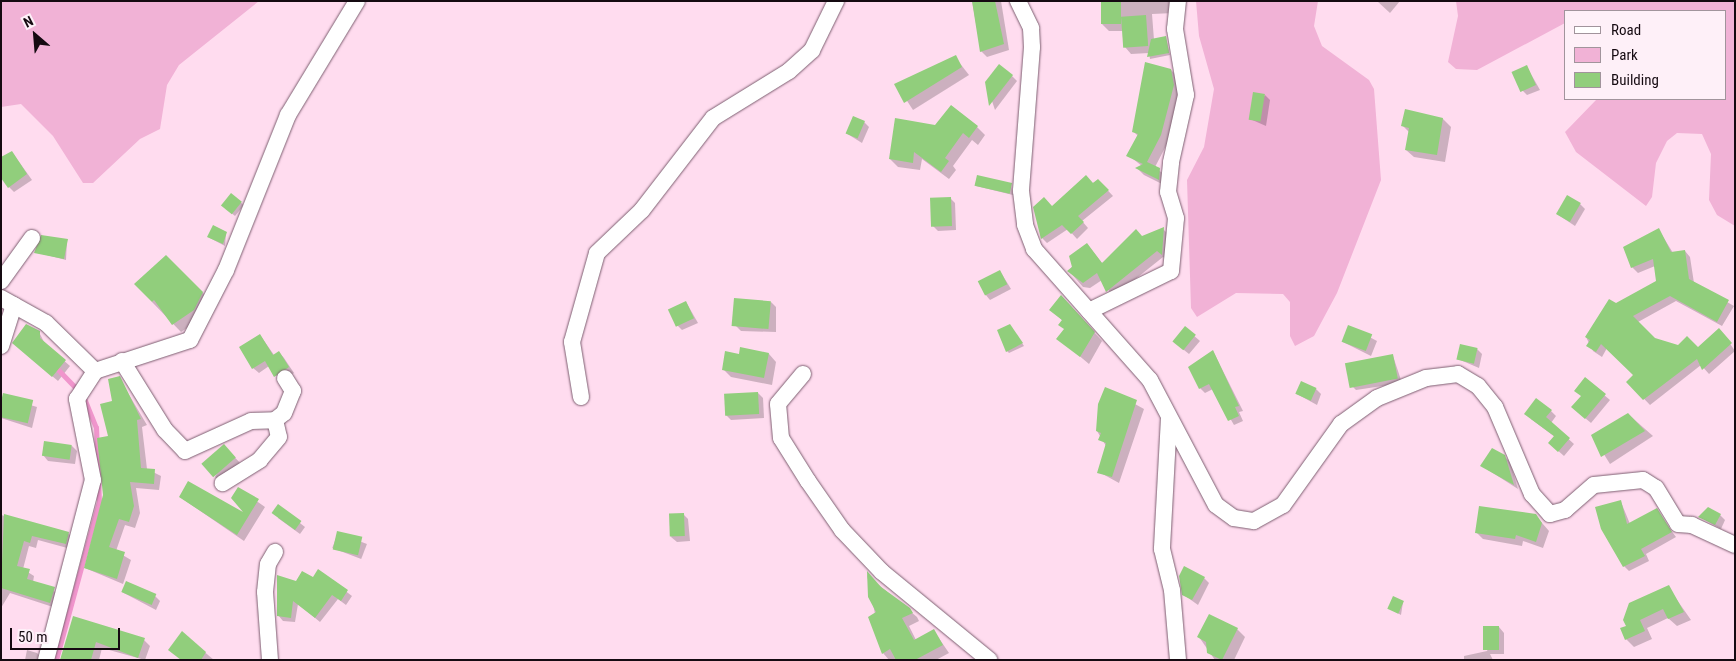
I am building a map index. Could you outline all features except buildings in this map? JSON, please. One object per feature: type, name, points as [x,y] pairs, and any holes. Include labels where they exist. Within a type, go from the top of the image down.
[{"type":"street","points":[[46,660],[93,480],[77,399],[95,371],[122,361],[165,352],[190,340],[200,326],[288,115],[357,1]]},
{"type":"street","points":[[581,397],[572,342],[597,253],[642,210],[706,125],[789,71],[812,50],[836,1]]},
{"type":"street","points":[[1018,1],[1031,28],[1032,47],[1021,154],[1025,225],[1039,256],[1150,380],[1216,505],[1234,518],[1254,522],[1282,506],[1341,424],[1377,398],[1426,378],[1458,374],[1478,386],[1495,407],[1532,494],[1550,514],[1565,510],[1594,486],[1643,480],[1656,488],[1678,524],[1692,525],[1735,545]]},
{"type":"street","points":[[1089,311],[1171,271],[1176,218],[1168,192],[1171,162],[1186,94],[1174,29],[1178,1]]},
{"type":"street","points":[[1,281],[32,238]]},
{"type":"street","points":[[1,346],[8,302],[46,323],[95,371]]},
{"type":"street","points":[[122,361],[165,430],[185,451],[251,421],[275,420],[284,413],[293,391],[285,378]]},
{"type":"street","points":[[803,374],[778,404],[781,438],[808,481],[842,530],[882,572],[989,660]]},
{"type":"street","points":[[1168,416],[1162,549],[1172,590],[1178,660]]},
{"type":"street","points":[[223,483],[260,460],[279,437],[275,420]]},
{"type":"street","points":[[270,660],[265,592],[268,564],[275,552]]},
{"type":"green space","points":[[1,1],[259,1],[179,65],[167,85],[160,129],[140,139],[93,183],[83,183],[53,136],[21,104],[1,107]]},
{"type":"green space","points":[[1196,1],[1318,1],[1314,26],[1322,46],[1369,80],[1374,89],[1381,180],[1337,293],[1314,336],[1295,346],[1290,336],[1290,302],[1283,294],[1236,293],[1197,317],[1191,308],[1187,180],[1204,147],[1214,89],[1199,36]]},
{"type":"green space","points":[[1456,1],[1735,1],[1735,226],[1717,215],[1709,200],[1711,154],[1702,134],[1677,133],[1667,141],[1656,163],[1652,197],[1646,206],[1576,152],[1565,132],[1596,100],[1726,100],[1726,10],[1564,10],[1564,24],[1477,70],[1456,69],[1448,62],[1458,16]]},
{"type":"waterway","points":[[54,365],[78,390]]},
{"type":"waterway","points":[[56,660],[99,502],[96,428],[83,396]]}]
